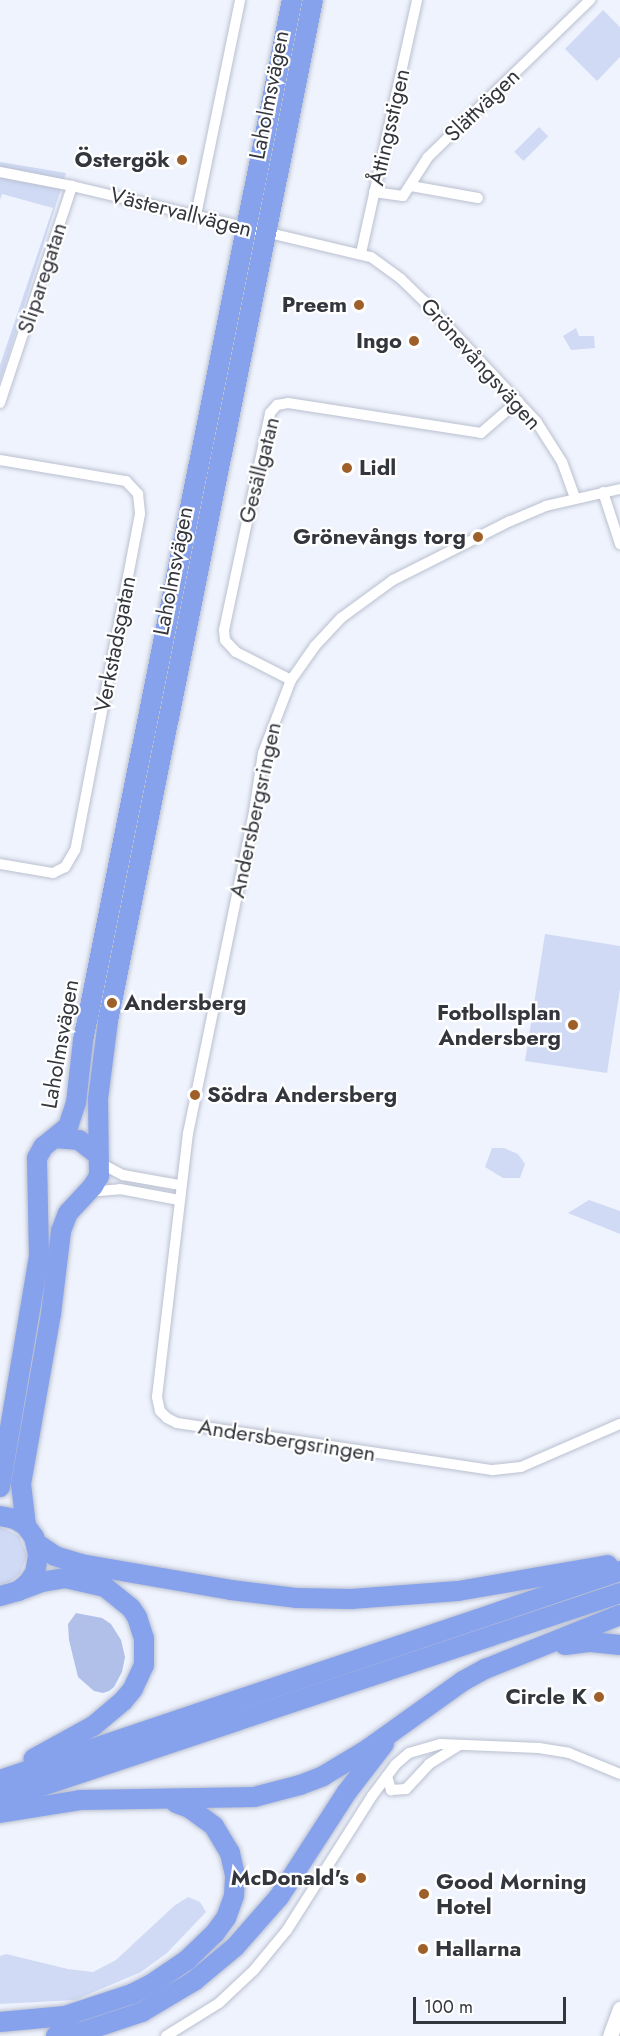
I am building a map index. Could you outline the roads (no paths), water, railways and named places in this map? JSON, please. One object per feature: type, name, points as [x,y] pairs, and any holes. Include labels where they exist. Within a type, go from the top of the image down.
[{"type":"highway","name":"Laholmsvägen","points":[[0,1487],[35,1282],[40,1230],[37,1158],[43,1147],[72,1120],[76,1103],[83,1041],[292,0]]},
{"type":"highway","name":"Laholmsvägen","points":[[7,1597],[35,1573],[38,1555],[31,1534],[21,1484],[54,1294],[61,1231],[68,1213],[97,1180],[98,1098],[108,1021],[268,234],[313,0]]},
{"type":"highway","name":"Laholmsvägen","points":[[55,1138],[79,1140],[99,1159]]},
{"type":"highway","points":[[0,1516],[15,1519],[54,1556],[72,1562],[231,1590],[296,1598],[351,1599],[458,1591],[620,1562]]},
{"type":"highway","points":[[0,1780],[620,1571]]},
{"type":"highway","points":[[0,1775],[75,1736],[110,1714],[133,1689],[144,1659],[144,1639],[137,1617],[123,1600],[105,1587],[65,1578],[40,1582],[7,1597]]},
{"type":"highway","points":[[0,1800],[620,1593]]},
{"type":"highway","points":[[0,1814],[80,1800],[254,1797],[300,1785],[345,1763],[463,1681],[620,1615]]},
{"type":"highway","points":[[542,1648],[591,1642],[620,1645]]},
{"type":"highway","points":[[56,2036],[82,2032],[142,2012],[194,1981],[235,1947],[279,1897],[347,1792],[398,1728]]},
{"type":"highway","points":[[0,2022],[65,2016],[132,1994],[187,1960],[207,1943],[222,1924],[231,1907],[235,1889],[233,1862],[226,1845],[214,1826],[198,1813],[168,1800]]},
{"type":"street","name":"Laholmsvägen","points":[[196,215],[240,0]]},
{"type":"street","name":"Åttingsstigen","points":[[361,253],[417,0]]},
{"type":"street","name":"Slättvägen","points":[[411,186],[428,157],[590,0]]},
{"type":"street","name":"Västervallvägen","points":[[0,172],[72,186],[268,234],[361,253]]},
{"type":"street","name":"Sliparegatan","points":[[0,403],[72,186]]},
{"type":"street","points":[[374,192],[403,196],[411,186],[478,198]]},
{"type":"street","name":"Grönevångsvägen","points":[[361,253],[385,266],[409,286],[518,401],[553,446],[575,497]]},
{"type":"street","name":"Gesällgatan","points":[[291,680],[236,652],[225,640],[224,630],[270,413],[277,405],[288,403],[481,433],[518,401]]},
{"type":"street","name":"Verkstadsgatan","points":[[0,460],[126,481],[138,495],[140,514],[75,850],[65,867],[53,873],[0,864]]},
{"type":"street","name":"Andersbergsringen","points":[[620,489],[575,497],[510,521],[374,591],[341,618],[315,646],[291,680],[263,753],[180,1185],[157,1397],[160,1411],[173,1421],[493,1470],[521,1467],[620,1424]]},
{"type":"street","points":[[603,492],[620,544]]},
{"type":"street","points":[[99,1159],[123,1175],[180,1185]]},
{"type":"street","points":[[88,1192],[120,1189],[179,1200]]},
{"type":"street","points":[[166,2036],[219,2003],[254,1970],[287,1930],[387,1776],[401,1760],[419,1749],[441,1744],[513,1746],[569,1753],[620,1774]]},
{"type":"street","points":[[387,1776],[392,1790],[406,1789],[429,1764],[460,1745]]},
{"type":"street","points":[[610,2036],[620,2009]]},
{"type":"place","name":"Östergök","points":[[182,160]]},
{"type":"place","name":"Preem","points":[[359,305]]},
{"type":"place","name":"Ingo","points":[[414,341]]},
{"type":"place","name":"Lidl","points":[[347,468]]},
{"type":"place","name":"Grönevångs torg","points":[[478,537]]},
{"type":"place","name":"Andersberg","points":[[112,1003]]},
{"type":"place","name":"Fotbollsplan Andersberg","points":[[573,1025]]},
{"type":"place","name":"Södra Andersberg","points":[[195,1095]]},
{"type":"place","name":"Circle K","points":[[599,1697]]},
{"type":"place","name":"McDonald's","points":[[361,1878]]},
{"type":"place","name":"Good Morning Hotel","points":[[424,1894]]},
{"type":"place","name":"Hallarna","points":[[423,1949]]}]
